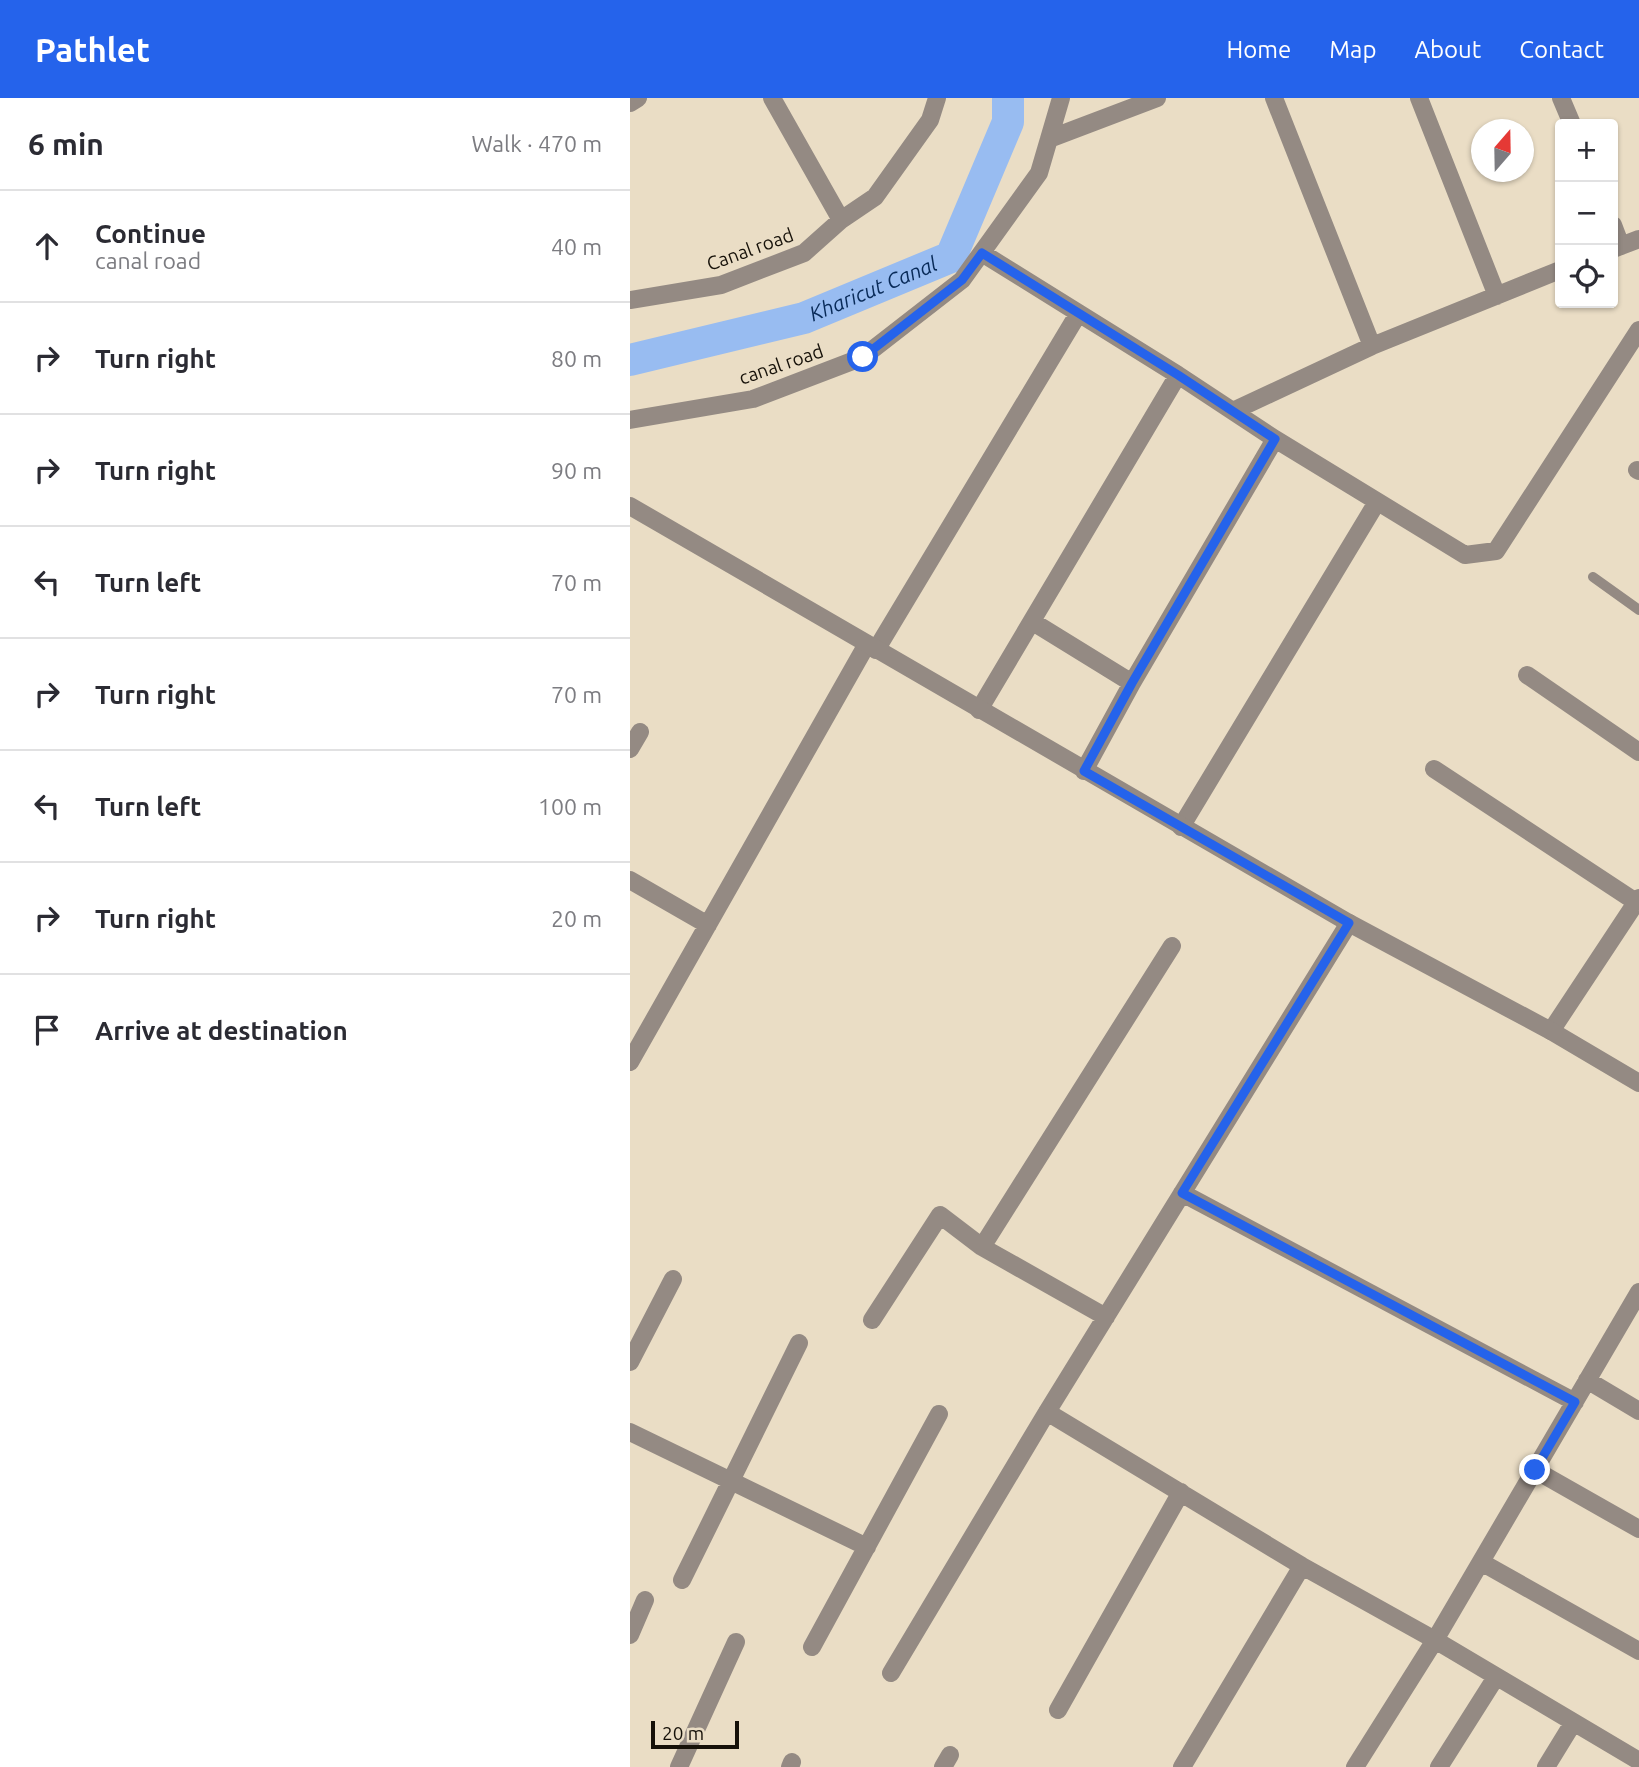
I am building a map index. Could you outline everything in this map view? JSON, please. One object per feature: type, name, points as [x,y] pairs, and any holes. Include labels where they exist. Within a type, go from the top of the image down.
[{"type":"street","points":[[630,103],[639,98]]},
{"type":"street","points":[[772,98],[841,220]]},
{"type":"street","name":"Canal road","points":[[630,300],[721,285],[804,253],[841,220],[875,197],[930,120],[937,98]]},
{"type":"street","name":"canal road","points":[[630,420],[753,399],[863,357],[962,280],[1039,173],[1061,98]]},
{"type":"street","points":[[1049,139],[1157,98]]},
{"type":"street","points":[[1274,98],[1371,346]]},
{"type":"street","points":[[1419,98],[1497,296]]},
{"type":"street","points":[[1561,98],[1570,119]]},
{"type":"street","points":[[1618,248],[1639,239]]},
{"type":"street","points":[[982,253],[1275,439],[1465,555],[1496,551],[1639,330]]},
{"type":"street","points":[[1233,411],[1371,346],[1555,272]]},
{"type":"street","points":[[630,1062],[872,647],[1078,314]]},
{"type":"street","points":[[979,710],[1178,375]]},
{"type":"street","points":[[1084,771],[1132,683],[1275,439]]},
{"type":"street","points":[[1181,827],[1377,502]]},
{"type":"street","points":[[630,506],[1181,827],[1349,923],[1551,1031],[1639,1083]]},
{"type":"street","points":[[1032,622],[1132,683]]},
{"type":"street","points":[[1527,675],[1639,752]]},
{"type":"street","points":[[630,749],[640,732]]},
{"type":"street","points":[[1434,769],[1638,900],[1551,1031]]},
{"type":"street","points":[[630,880],[708,925]]},
{"type":"street","points":[[891,1673],[1046,1412],[1349,923]]},
{"type":"street","points":[[982,1247],[1172,946]]},
{"type":"street","points":[[1182,1193],[1575,1402]]},
{"type":"street","points":[[872,1320],[940,1215],[982,1247],[1106,1317]]},
{"type":"street","points":[[630,1362],[673,1279]]},
{"type":"street","points":[[1355,1767],[1435,1640],[1639,1292]]},
{"type":"street","points":[[682,1580],[800,1343]]},
{"type":"street","points":[[1587,1380],[1639,1410]]},
{"type":"street","points":[[1046,1412],[1302,1566],[1435,1640],[1639,1761]]},
{"type":"street","points":[[812,1647],[939,1414]]},
{"type":"street","points":[[630,1432],[867,1547]]},
{"type":"street","points":[[1535,1470],[1639,1530]]},
{"type":"street","points":[[1058,1710],[1181,1492]]},
{"type":"street","points":[[1481,1562],[1639,1651]]},
{"type":"street","points":[[1182,1767],[1302,1566]]},
{"type":"street","points":[[630,1635],[645,1600]]},
{"type":"street","points":[[679,1767],[736,1642]]},
{"type":"street","points":[[1439,1767],[1496,1676]]},
{"type":"street","points":[[1546,1767],[1573,1723]]},
{"type":"lane","points":[[1593,577],[1639,610]]},
{"type":"waterway","name":"Kharicut Canal","points":[[630,360],[804,318],[951,257],[1008,122],[1008,98]]},
{"type":"route","points":[[863,357],[962,280],[982,253],[1275,439],[1132,683],[1084,771],[1349,923],[1182,1193],[1575,1402],[1535,1470]]}]
